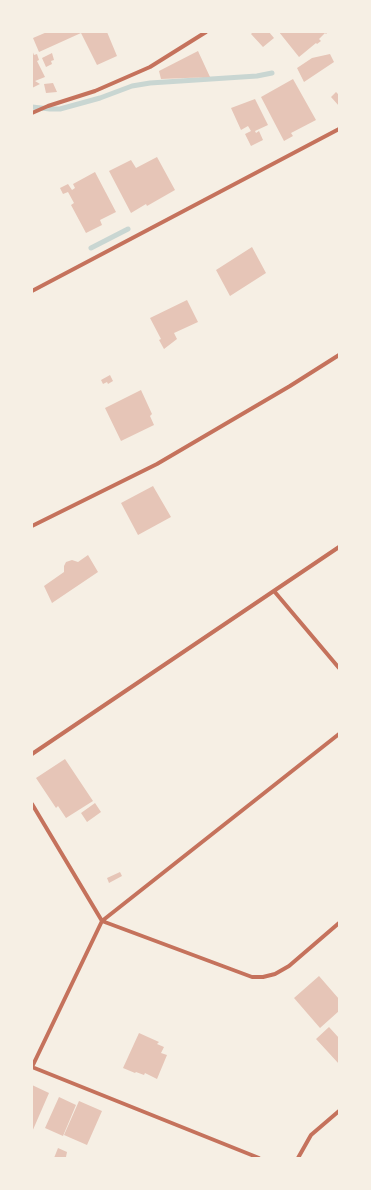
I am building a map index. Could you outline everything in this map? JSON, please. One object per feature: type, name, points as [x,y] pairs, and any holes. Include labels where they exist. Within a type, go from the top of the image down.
[{"type":"street","points":[[32,114],[48,106],[95,91],[150,66],[206,32]]},
{"type":"street","points":[[32,291],[339,129]]},
{"type":"street","points":[[32,526],[157,464],[290,386],[339,354]]},
{"type":"street","points":[[32,754],[339,546]]},
{"type":"street","points":[[274,590],[339,668]]},
{"type":"street","points":[[259,1158],[32,1067],[102,921],[339,734]]},
{"type":"street","points":[[32,804],[102,921],[252,977],[263,977],[275,974],[289,966],[339,923]]},
{"type":"street","points":[[298,1158],[311,1135],[339,1111]]},
{"type":"building","points":[[47,32],[107,32],[117,56],[97,65],[81,33],[39,52],[33,38]]},
{"type":"building","points":[[253,32],[269,32],[274,38],[263,47],[251,34]]},
{"type":"building","points":[[279,32],[328,32],[319,39],[321,41],[317,44],[316,43],[299,57]]},
{"type":"building","points":[[32,50],[34,55],[37,54],[39,60],[37,61],[45,77],[35,81],[40,84],[32,88]]},
{"type":"building","points":[[198,51],[210,77],[161,79],[159,71]]},
{"type":"building","points":[[52,53],[54,60],[51,61],[52,64],[46,67],[42,58]]},
{"type":"building","points":[[330,54],[334,62],[304,82],[297,68],[312,58]]},
{"type":"building","points":[[293,79],[316,120],[291,133],[293,136],[284,141],[261,97]]},
{"type":"building","points":[[53,83],[57,92],[46,93],[44,84]]},
{"type":"building","points":[[336,92],[339,95],[339,106],[331,97]]},
{"type":"building","points":[[255,99],[268,125],[255,131],[256,133],[259,131],[263,140],[251,146],[245,134],[251,131],[248,126],[241,130],[231,108]]},
{"type":"building","points":[[157,157],[175,190],[147,206],[146,204],[131,213],[109,171],[131,160],[136,168]]},
{"type":"building","points":[[95,172],[116,212],[100,220],[102,225],[86,233],[71,205],[74,203],[68,192],[63,194],[60,188],[68,184],[72,190],[75,188],[73,184]]},
{"type":"building","points":[[252,247],[266,273],[230,296],[216,270]]},
{"type":"building","points":[[187,300],[198,322],[174,333],[177,339],[164,349],[159,340],[161,339],[150,318]]},
{"type":"building","points":[[110,375],[113,381],[108,384],[107,382],[103,384],[101,380]]},
{"type":"building","points":[[141,390],[152,414],[150,416],[154,425],[121,441],[105,408]]},
{"type":"building","points":[[153,486],[171,517],[138,535],[121,503]]},
{"type":"building","points":[[88,555],[98,572],[52,603],[44,586],[64,572],[66,562],[72,560],[78,562]]},
{"type":"building","points":[[65,759],[93,801],[66,818],[58,806],[56,808],[36,778]]},
{"type":"building","points":[[95,803],[101,812],[87,822],[81,813]]},
{"type":"building","points":[[120,872],[122,876],[109,883],[107,878]]},
{"type":"building","points":[[319,976],[339,999],[339,1011],[320,1028],[294,998]]},
{"type":"building","points":[[329,1027],[339,1038],[339,1064],[316,1039]]},
{"type":"building","points":[[139,1033],[159,1042],[157,1044],[164,1047],[161,1053],[167,1055],[157,1079],[145,1073],[144,1075],[135,1073],[123,1068]]},
{"type":"building","points":[[32,1085],[49,1093],[32,1132]]},
{"type":"building","points":[[59,1097],[76,1105],[63,1136],[45,1128]]},
{"type":"building","points":[[79,1101],[102,1111],[87,1145],[64,1135]]},
{"type":"building","points":[[58,1148],[67,1152],[66,1157],[69,1158],[54,1158]]},
{"type":"waterway","points":[[32,107],[60,109],[100,98],[132,86],[150,83],[257,76],[272,73]]},
{"type":"waterway","points":[[91,248],[128,229]]}]
